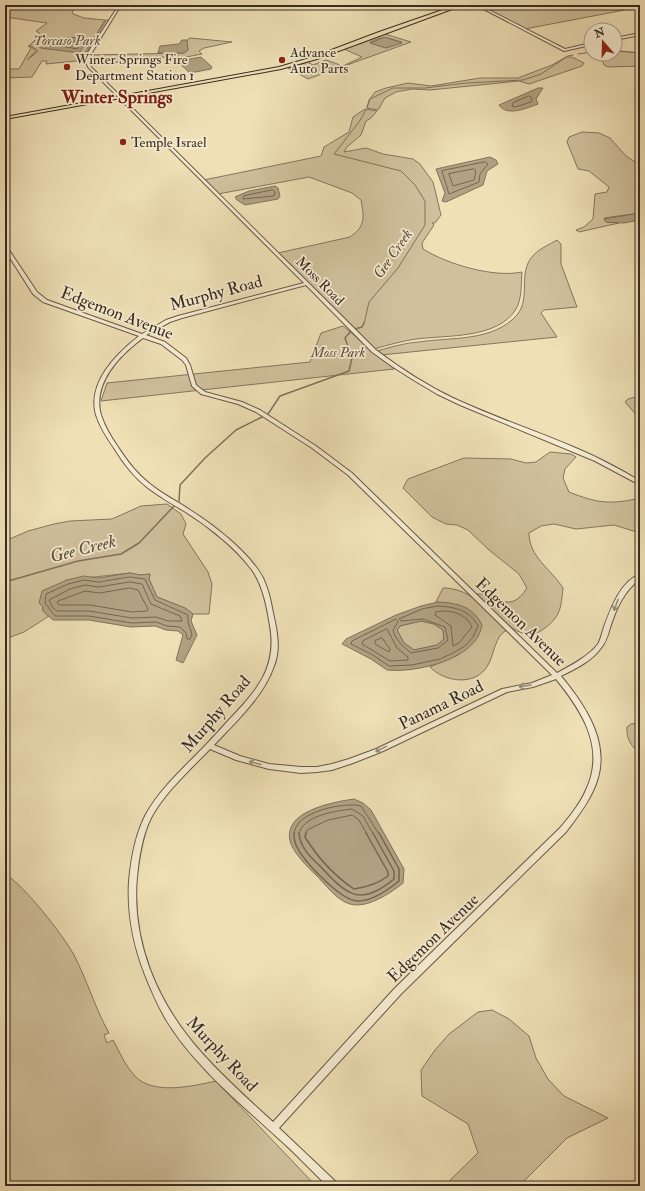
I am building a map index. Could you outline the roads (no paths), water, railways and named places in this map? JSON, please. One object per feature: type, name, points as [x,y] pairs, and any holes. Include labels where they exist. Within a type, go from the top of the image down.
[{"type":"main road","points":[[5,118],[282,67],[384,32],[454,5]]},
{"type":"main road","points":[[412,21],[461,5]]},
{"type":"street","name":"Moss Road","points":[[120,5],[89,54],[87,60],[92,69],[119,98],[355,333],[384,359],[438,392],[482,412],[594,458],[640,483]]},
{"type":"street","points":[[477,5],[565,50],[583,46]]},
{"type":"street","points":[[623,37],[640,34]]},
{"type":"street","name":"Edgemon Avenue","points":[[5,247],[35,293],[45,301],[163,343],[179,354],[188,365],[194,386],[203,393],[240,403],[262,413],[314,447],[350,474],[556,674],[582,706],[591,725],[598,762],[590,792],[578,814],[398,991],[273,1128]]},
{"type":"street","name":"Murphy Road","points":[[306,284],[178,318],[162,324],[144,336],[118,357],[107,370],[96,400],[98,418],[137,475],[204,522],[252,566],[262,585],[275,640],[274,655],[269,671],[258,692],[179,777],[148,817],[139,841],[134,871],[132,910],[133,930],[149,977],[175,1028],[206,1065],[334,1186]]},
{"type":"street","name":"Panama Road","points":[[209,746],[233,757],[277,768],[311,769],[332,767],[361,759],[504,690],[531,685],[576,665],[598,648],[604,640],[622,592],[629,583],[640,576]]},
{"type":"water","points":[[76,37],[88,40],[79,53],[41,48],[34,44],[40,41]]},
{"type":"water","points":[[385,37],[402,43],[386,48],[370,43]]},
{"type":"water","points":[[182,40],[187,40],[188,50],[184,53],[158,53],[160,46],[179,44]]},
{"type":"water","points":[[201,57],[212,67],[211,69],[190,73],[179,63],[179,61]]},
{"type":"water","points":[[538,88],[543,88],[536,99],[538,104],[512,111],[503,109],[499,105]]},
{"type":"water","points":[[490,157],[496,160],[498,164],[487,171],[483,185],[446,202],[442,201],[445,193],[436,169]]},
{"type":"water","points":[[275,186],[278,188],[280,196],[278,199],[245,205],[235,197],[249,191]]},
{"type":"water","points":[[640,213],[640,220],[624,223],[606,222],[604,219]]},
{"type":"water","points":[[130,573],[140,575],[150,574],[149,579],[157,597],[185,608],[193,614],[191,621],[197,635],[183,663],[176,660],[183,635],[178,631],[166,630],[155,626],[131,627],[89,620],[53,620],[43,611],[43,607],[39,603],[42,591],[67,580],[84,576],[98,578]]},
{"type":"water","points":[[445,602],[464,607],[474,614],[482,625],[478,637],[469,647],[443,662],[413,669],[399,670],[387,670],[371,659],[342,644],[346,639],[396,615],[421,606]],"holes":[[[421,621],[434,624],[443,630],[444,639],[437,645],[414,650],[404,643],[397,630],[400,626]]]},
{"type":"water","points":[[354,799],[363,803],[371,810],[404,869],[403,883],[398,887],[378,899],[357,905],[345,902],[332,892],[301,859],[294,850],[290,841],[290,831],[294,822],[302,815],[323,806]]},
{"type":"waterway","name":"Gee Creek","points":[[623,52],[640,53]]},
{"type":"waterway","name":"Gee Creek","points":[[578,54],[583,53]]},
{"type":"waterway","name":"Gee Creek","points":[[367,107],[370,99],[393,88],[425,88],[466,83],[523,80],[541,74],[568,56],[573,55]]},
{"type":"waterway","name":"Gee Creek","points":[[364,324],[369,302],[398,268],[425,225],[425,201],[415,185],[401,171],[334,154],[359,122],[366,110]]},
{"type":"waterway","name":"Gee Creek","points":[[355,329],[362,327],[364,323]]},
{"type":"waterway","name":"Gee Creek","points":[[268,414],[280,396],[349,371],[352,358],[345,338],[351,331]]},
{"type":"waterway","name":"Gee Creek","points":[[179,501],[180,485],[205,458],[236,430],[262,417]]},
{"type":"waterway","name":"Gee Creek","points":[[5,582],[78,561],[121,554],[139,543],[174,506]]},
{"type":"place","name":"Advance Auto Parts","points":[[282,60]]},
{"type":"place","name":"Winter Springs Fire Department Station 1","points":[[67,67]]},
{"type":"place","name":"Temple Israel","points":[[123,142]]},
{"type":"district","name":"Winter Springs","points":[[117,97]]},
{"type":"park label","name":"Torcaso Park","points":[[67,40]]},
{"type":"park label","name":"Moss Park","points":[[338,352]]}]
